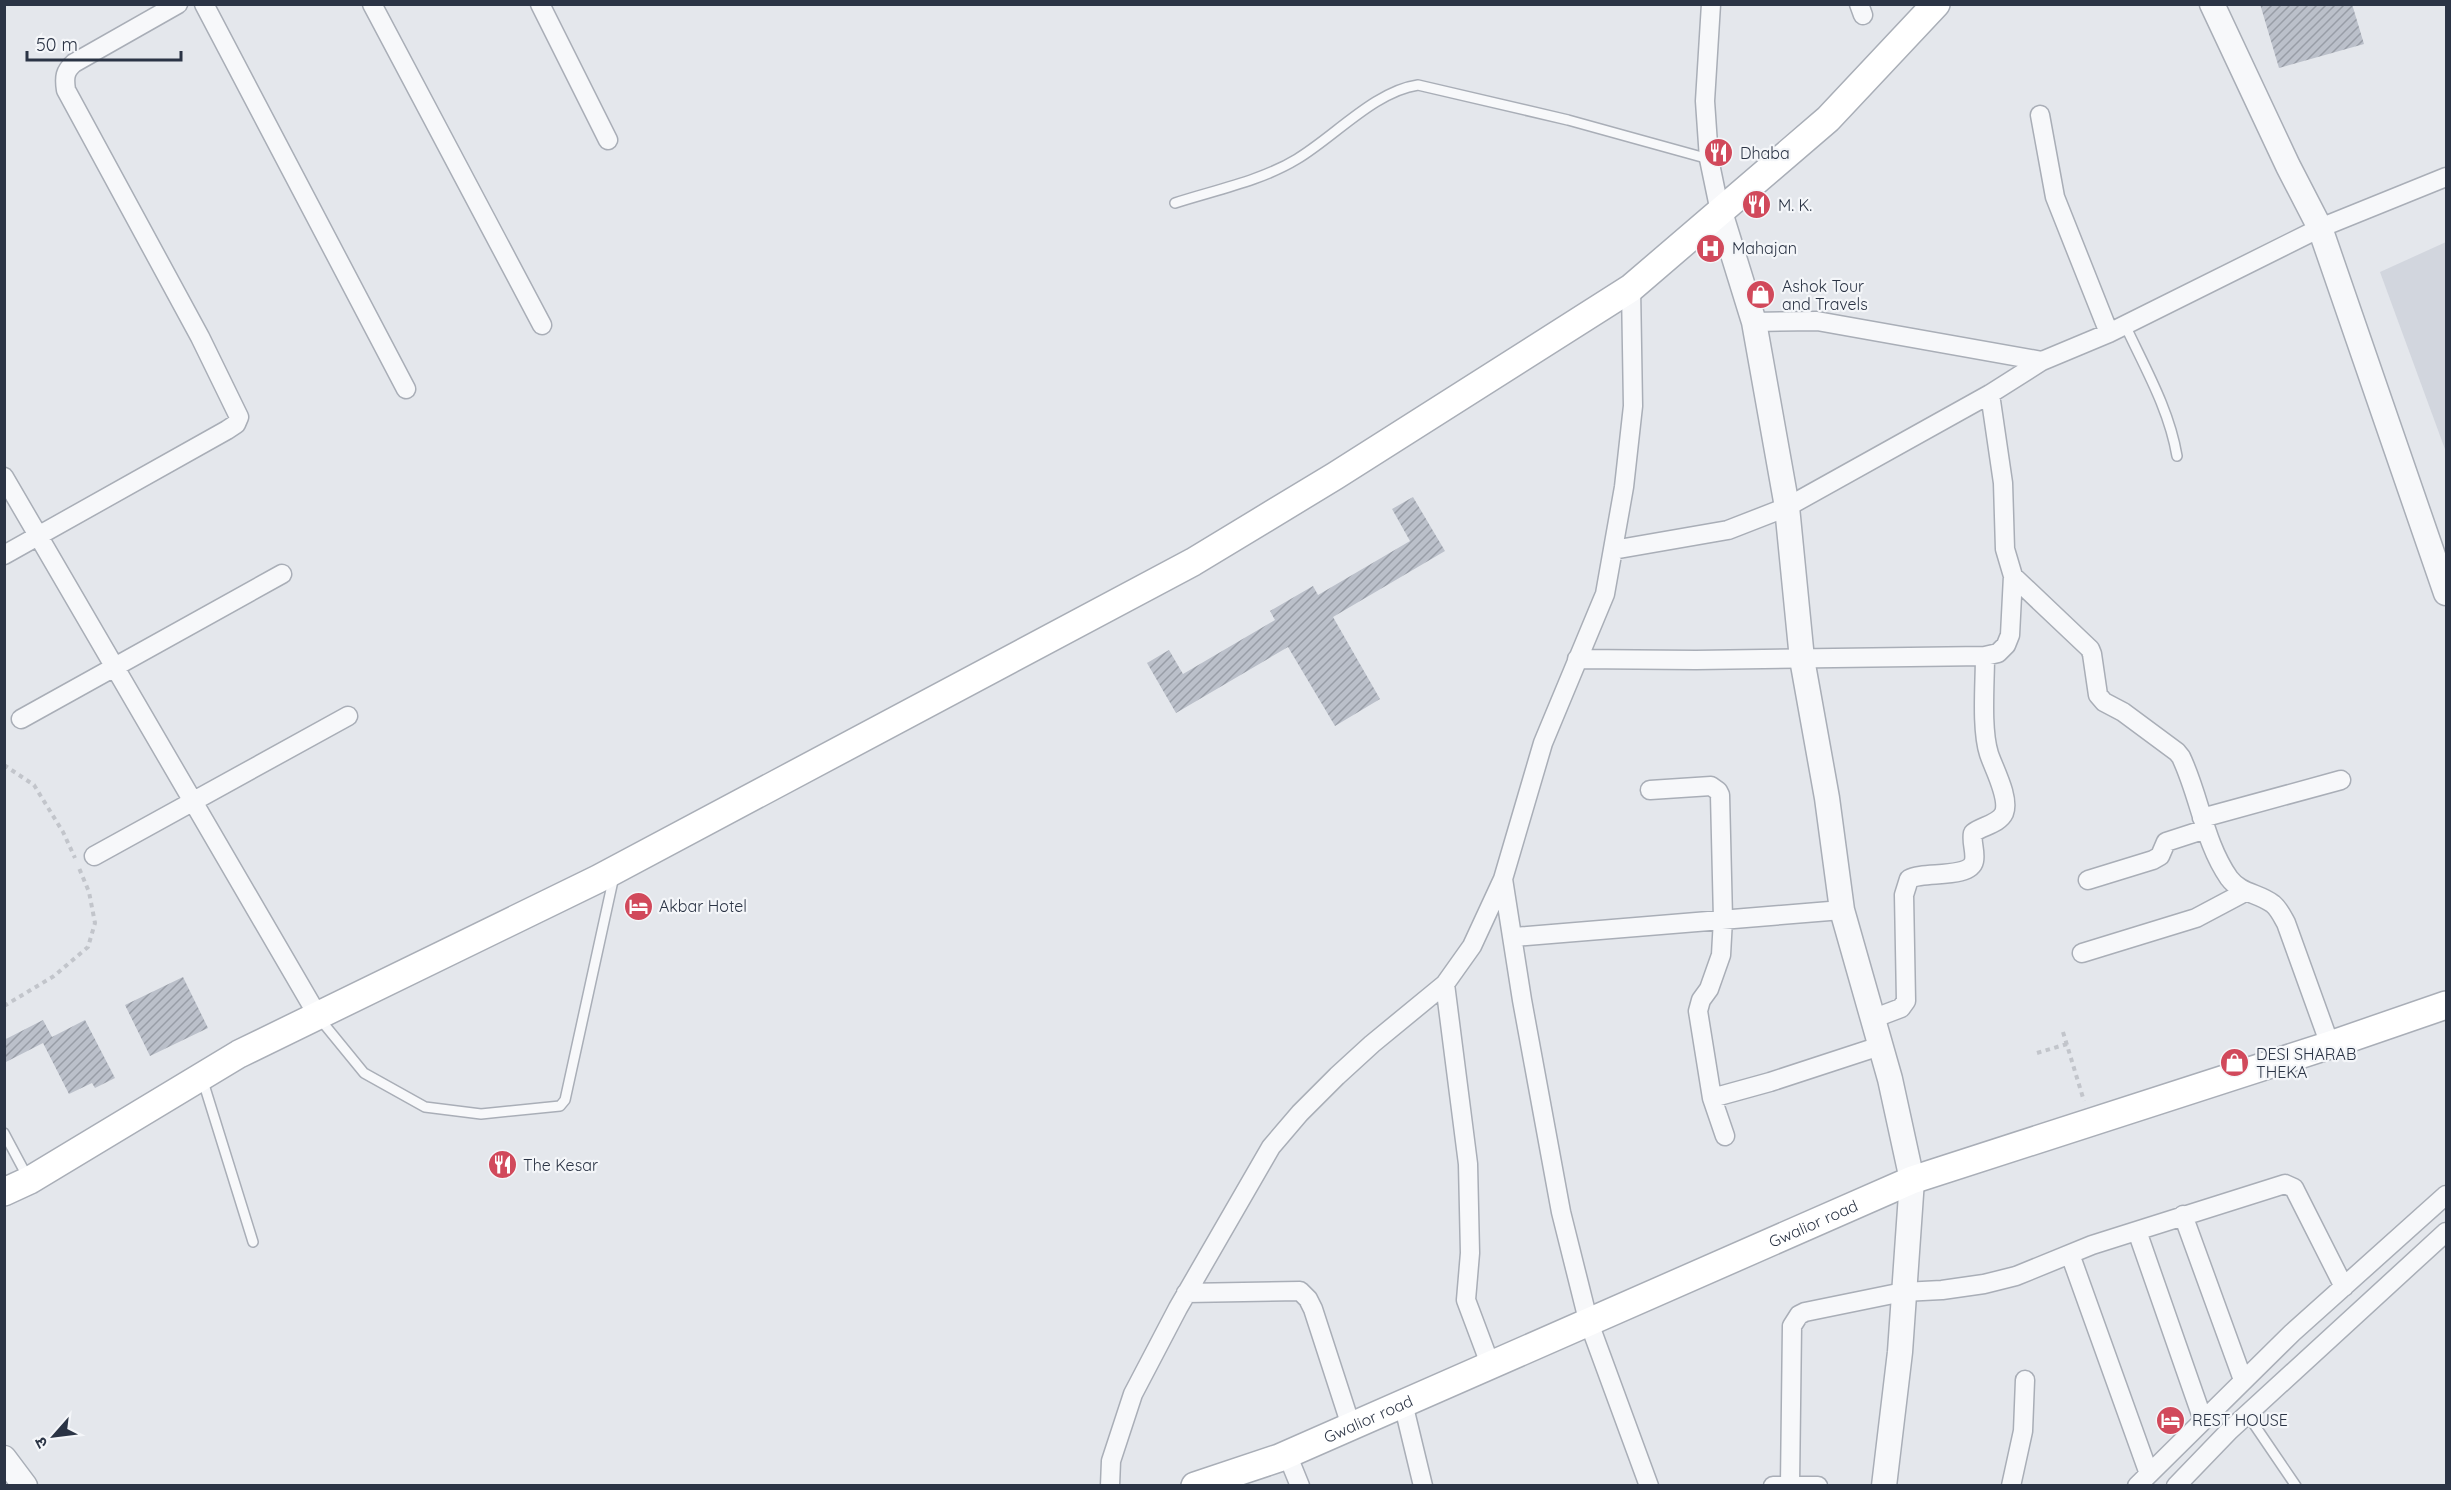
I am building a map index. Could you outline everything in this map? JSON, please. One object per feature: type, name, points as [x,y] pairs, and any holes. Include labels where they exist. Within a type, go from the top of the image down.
[{"type":"main road","points":[[4,1192],[30,1180],[239,1054],[615,870],[1193,562],[1335,476],[1631,288],[1828,119],[1936,4]]},
{"type":"main road","name":"Gwalior road","points":[[1195,1485],[1287,1454],[1912,1179],[2330,1045],[2446,1005]]},
{"type":"street","points":[[4,555],[227,430],[236,424],[239,417],[200,337],[66,90],[64,79],[67,69],[74,63],[178,4]]},
{"type":"street","points":[[204,4],[406,389]]},
{"type":"street","points":[[372,4],[542,326]]},
{"type":"street","points":[[540,4],[608,140]]},
{"type":"street","points":[[1711,4],[1705,101],[1709,159],[1720,212],[1754,322],[1787,507],[1802,659],[1827,798],[1842,910],[1880,1046],[1912,1179],[1900,1352],[1884,1485]]},
{"type":"street","points":[[2212,4],[2288,166],[2320,228],[2446,593]]},
{"type":"street","points":[[2040,115],[2055,197],[2117,329]]},
{"type":"street","points":[[1613,550],[1728,530],[1787,507],[1990,394],[2042,361],[2117,329],[2320,228],[2446,177]]},
{"type":"street","points":[[1110,1485],[1111,1461],[1133,1394],[1233,1209],[1278,1138],[1300,1113],[1372,1044],[1445,984],[1472,946],[1503,879],[1543,743],[1603,601],[1624,487],[1633,406],[1631,288]]},
{"type":"street","points":[[1754,322],[1817,321],[2042,361]]},
{"type":"street","points":[[1577,659],[1802,659],[1985,656],[1998,653],[2006,645],[2010,634],[2013,576],[2005,549],[2003,483],[1990,394]]},
{"type":"street","points":[[4,477],[318,1016]]},
{"type":"street","points":[[21,719],[282,574]]},
{"type":"street","points":[[2013,576],[2090,649],[2098,695],[2101,700],[2123,712],[2177,752],[2185,765],[2218,859],[2229,878],[2237,888],[2270,902],[2282,916],[2330,1045]]},
{"type":"street","points":[[1872,1019],[1901,1008],[1906,1001],[1904,895],[1909,879],[1920,875],[1956,873],[1971,866],[1975,860],[1973,833],[1999,820],[2004,812],[2005,799],[1990,756],[1985,730],[1985,656]]},
{"type":"street","points":[[94,856],[348,716]]},
{"type":"street","points":[[2088,880],[2153,860],[2160,856],[2163,844],[2204,823],[2341,780]]},
{"type":"street","points":[[1650,790],[1712,786],[1718,791],[1722,830],[1721,955],[1698,1011],[1712,1098],[1725,1136]]},
{"type":"street","points":[[1503,879],[1514,937],[1522,1000],[1561,1212],[1588,1320],[1649,1485]]},
{"type":"street","points":[[2082,953],[2196,918],[2245,892]]},
{"type":"street","points":[[1514,937],[1842,910]]},
{"type":"street","points":[[1445,984],[1468,1164],[1470,1253],[1466,1300],[1490,1364]]},
{"type":"street","points":[[1712,1098],[1770,1082],[1880,1046]]},
{"type":"street","points":[[1818,1485],[1781,1485],[1794,1321],[1799,1315],[1810,1310],[1903,1292],[1942,1290],[1984,1284],[2016,1276],[2070,1254],[2182,1215],[2278,1186],[2290,1185],[2297,1194],[2344,1287]]},
{"type":"street","points":[[2070,1254],[2143,1480],[2243,1380],[2446,1195]]},
{"type":"street","points":[[2182,1215],[2243,1380]]},
{"type":"street","points":[[2137,1231],[2203,1420]]},
{"type":"street","points":[[2176,1485],[2247,1414],[2446,1232]]},
{"type":"street","points":[[1186,1293],[1300,1291],[1308,1299],[1312,1309],[1351,1426]]},
{"type":"street","points":[[2011,1485],[2025,1422],[2025,1380]]},
{"type":"street","points":[[1403,1403],[1423,1485]]},
{"type":"street","points":[[1287,1454],[1300,1485]]},
{"type":"street","points":[[4,1458],[25,1485]]},
{"type":"lane","points":[[1175,203],[1282,167],[1307,153],[1370,107],[1397,91],[1418,85],[1557,118],[1709,159]]},
{"type":"lane","points":[[2117,329],[2163,406],[2173,435],[2177,456]]},
{"type":"lane","points":[[318,1016],[364,1073],[425,1107],[481,1114],[560,1106],[565,1100],[615,870]]},
{"type":"lane","points":[[202,1077],[253,1242]]},
{"type":"lane","points":[[4,1133],[30,1180]]},
{"type":"lane","points":[[2247,1414],[2296,1485]]},
{"type":"path","points":[[4,765],[34,785],[63,832],[89,892],[95,923],[88,947],[54,976],[4,1006]]},
{"type":"path","points":[[2064,1032],[2091,1122]]},
{"type":"path","points":[[2037,1053],[2067,1044]]},
{"type":"shaded area","points":[[2446,242],[2446,452],[2380,272]]},
{"type":"building","points":[[2260,4],[2352,4],[2364,44],[2279,68]]},
{"type":"building","points":[[1413,497],[1445,551],[1333,617],[1380,699],[1335,726],[1288,647],[1176,713],[1147,663],[1169,650],[1183,674],[1275,620],[1270,611],[1313,586],[1318,595],[1410,541],[1392,509]]},
{"type":"building","points":[[183,977],[208,1028],[150,1056],[125,1005]]},
{"type":"building","points":[[43,1020],[52,1037],[85,1020],[115,1078],[95,1088],[92,1083],[69,1094],[43,1043],[4,1063],[4,1040]]},
{"type":"place","name":"Dhaba","points":[[1719,153]]},
{"type":"place","name":"M. K.","points":[[1757,205]]},
{"type":"place","name":"Mahajan","points":[[1711,248]]},
{"type":"place","name":"Ashok Tour and Travels","points":[[1761,295]]},
{"type":"place","name":"Akbar Hotel","points":[[638,906]]},
{"type":"place","name":"DESI SHARAB THEKA","points":[[2235,1063]]},
{"type":"place","name":"The Kesar","points":[[502,1165]]},
{"type":"place","name":"REST HOUSE","points":[[2171,1420]]}]
